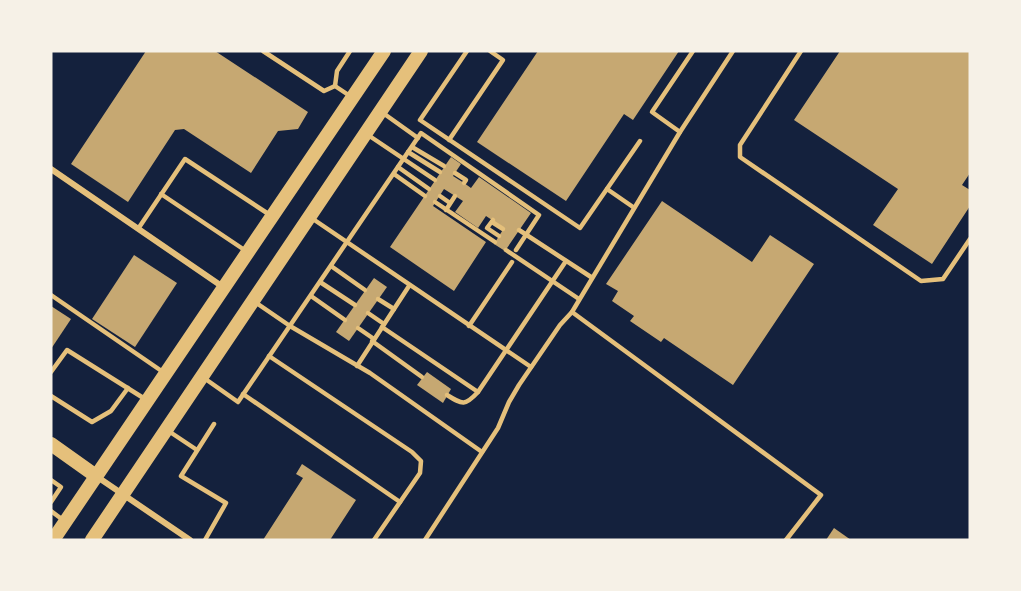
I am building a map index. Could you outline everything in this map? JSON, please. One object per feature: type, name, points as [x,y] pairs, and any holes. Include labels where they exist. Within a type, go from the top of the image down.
[{"type":"main road","points":[[92,540],[421,51]]},
{"type":"main road","points":[[53,540],[382,52]]},
{"type":"main road","points":[[51,444],[96,476]]},
{"type":"street","points":[[51,170],[223,288]]},
{"type":"street","points":[[96,476],[190,540]]},
{"type":"lane","points":[[263,51],[324,91],[335,86]]},
{"type":"lane","points":[[335,86],[337,71],[350,51]]},
{"type":"lane","points":[[467,51],[420,120],[580,228],[640,141]]},
{"type":"lane","points":[[449,140],[503,60],[490,51]]},
{"type":"lane","points":[[680,132],[652,112],[693,51]]},
{"type":"lane","points":[[801,51],[740,145],[740,157],[921,281],[943,279],[970,239]]},
{"type":"lane","points":[[424,540],[498,428],[509,402],[531,367],[560,325],[572,312],[633,207],[731,52]]},
{"type":"lane","points":[[335,86],[352,98]]},
{"type":"lane","points":[[381,111],[418,138]]},
{"type":"lane","points":[[366,133],[435,180]]},
{"type":"lane","points":[[202,377],[238,402],[421,133],[539,215],[517,249],[510,243]]},
{"type":"lane","points":[[412,147],[444,166]]},
{"type":"lane","points":[[408,152],[440,172]]},
{"type":"lane","points":[[138,229],[185,159],[272,216]]},
{"type":"lane","points":[[398,166],[429,189]]},
{"type":"lane","points":[[455,173],[466,180],[464,183]]},
{"type":"lane","points":[[394,174],[425,196]]},
{"type":"lane","points":[[607,189],[633,207]]},
{"type":"lane","points":[[161,194],[247,252]]},
{"type":"lane","points":[[440,196],[450,203]]},
{"type":"lane","points":[[446,210],[455,196]]},
{"type":"lane","points":[[435,202],[495,242]]},
{"type":"lane","points":[[309,217],[531,367]]},
{"type":"lane","points":[[528,217],[535,221]]},
{"type":"lane","points":[[499,236],[487,228],[492,221],[503,230]]},
{"type":"lane","points":[[524,224],[530,228]]},
{"type":"lane","points":[[519,230],[591,278]]},
{"type":"lane","points":[[514,237],[521,242]]},
{"type":"lane","points":[[506,250],[579,299]]},
{"type":"lane","points":[[447,395],[460,404],[478,392],[566,261]]},
{"type":"lane","points":[[469,326],[512,262]]},
{"type":"lane","points":[[331,266],[365,290]]},
{"type":"lane","points":[[320,282],[355,305]]},
{"type":"lane","points":[[357,366],[409,286]]},
{"type":"lane","points":[[51,295],[165,374]]},
{"type":"lane","points":[[311,296],[345,320]]},
{"type":"lane","points":[[378,299],[394,309]]},
{"type":"lane","points":[[253,301],[357,366],[482,452]]},
{"type":"lane","points":[[572,312],[821,495],[786,540]]},
{"type":"lane","points":[[368,313],[478,392]]},
{"type":"lane","points":[[358,328],[422,377]]},
{"type":"lane","points":[[51,372],[67,350],[147,400]]},
{"type":"lane","points":[[269,356],[421,460],[420,473],[374,540]]},
{"type":"lane","points":[[51,396],[92,422],[111,411],[128,388]]},
{"type":"lane","points":[[243,394],[400,502]]},
{"type":"lane","points":[[205,540],[226,503],[181,476],[214,424]]},
{"type":"lane","points":[[166,430],[197,450]]},
{"type":"lane","points":[[51,480],[61,487],[51,502]]},
{"type":"lane","points":[[51,511],[65,522]]},
{"type":"building","points":[[146,51],[215,51],[308,112],[298,129],[278,131],[251,173],[184,129],[175,130],[128,202],[71,164]]},
{"type":"building","points":[[538,51],[679,51],[633,120],[624,114],[566,201],[477,142]]},
{"type":"building","points":[[840,51],[970,51],[970,173],[962,185],[970,190],[970,206],[932,264],[873,225],[898,189],[794,120]]},
{"type":"building","points":[[451,157],[461,164],[453,176],[471,188],[479,177],[531,213],[505,251],[494,244],[504,228],[486,216],[478,228],[455,212],[463,201],[444,189],[433,206],[486,242],[454,291],[390,247]]},
{"type":"building","points":[[662,201],[752,262],[770,235],[814,264],[733,385],[664,338],[661,342],[630,321],[634,316],[612,301],[618,291],[606,284]]},
{"type":"building","points":[[134,255],[177,283],[135,347],[92,319]]},
{"type":"building","points":[[374,278],[387,287],[349,341],[336,332]]},
{"type":"building","points":[[51,306],[71,319],[51,349]]},
{"type":"building","points":[[427,372],[451,389],[443,403],[417,385]]},
{"type":"building","points":[[302,464],[356,500],[330,540],[263,540],[303,478],[296,474]]},
{"type":"building","points":[[834,528],[851,540],[826,540]]}]
